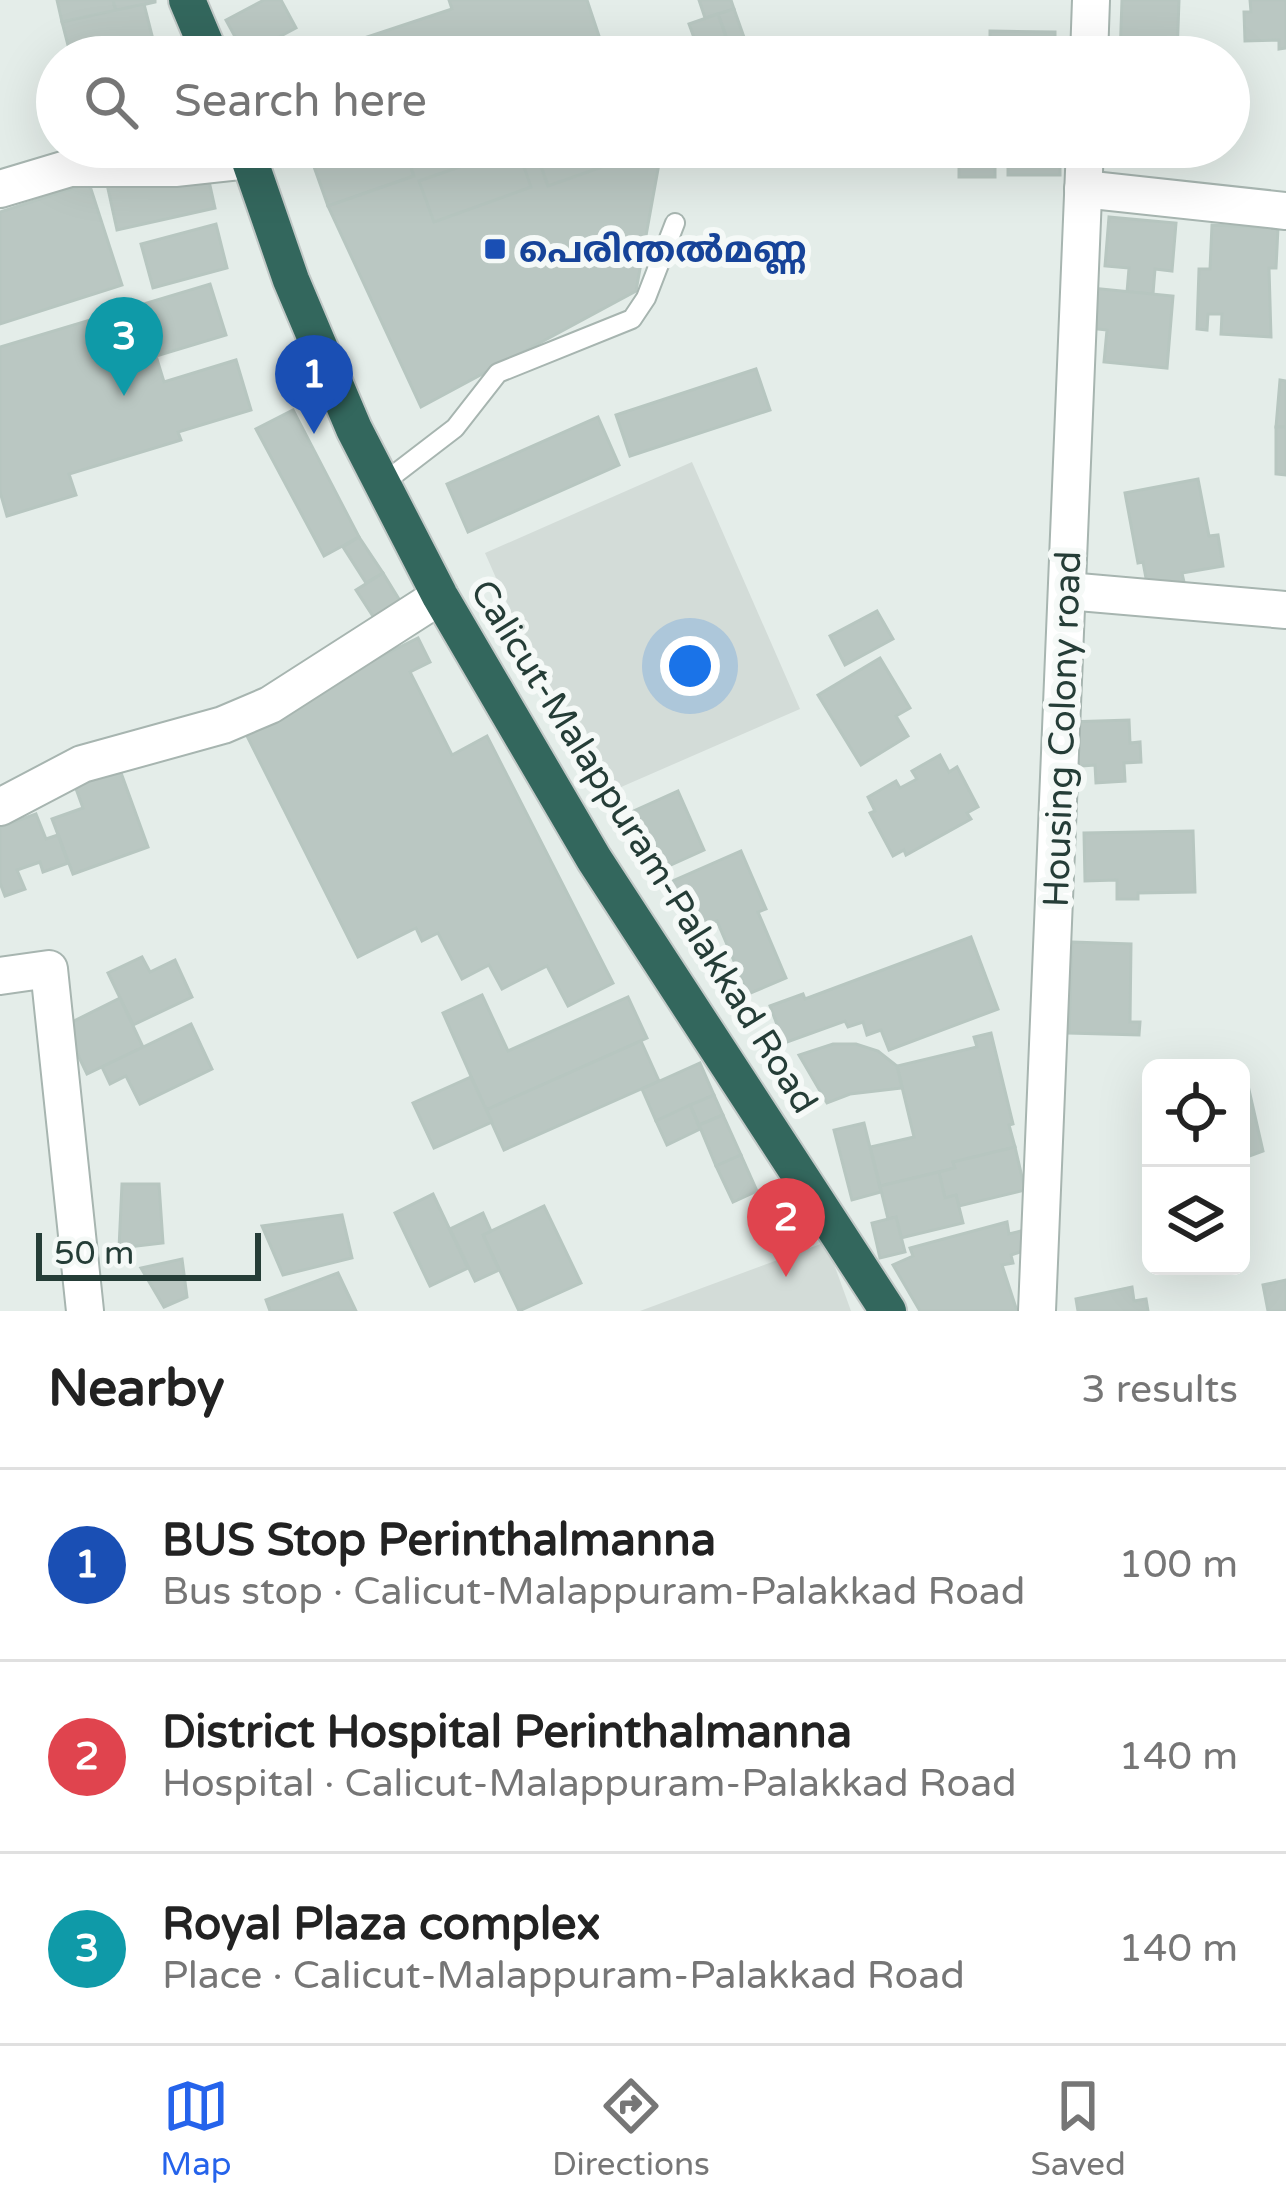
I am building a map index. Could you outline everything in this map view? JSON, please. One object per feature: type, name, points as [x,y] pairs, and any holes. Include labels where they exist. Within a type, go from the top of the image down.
[{"type":"highway","points":[[187,0],[202,36]]},
{"type":"highway","name":"Calicut-Malappuram-Palakkad Road","points":[[252,168],[300,301],[354,429],[440,596],[594,859],[888,1311]]},
{"type":"street","points":[[1090,36],[1091,0]]},
{"type":"street","points":[[0,189],[70,168],[175,168]]},
{"type":"street","name":"Housing Colony road","points":[[1037,1311],[1084,168]]},
{"type":"street","points":[[1083,189],[1286,211]]},
{"type":"street","points":[[1067,591],[1286,610]]},
{"type":"street","points":[[0,807],[82,764],[224,725],[270,705],[440,596]]},
{"type":"street","points":[[0,976],[50,969],[85,1311]]},
{"type":"lane","points":[[382,484],[455,428],[498,373],[632,319],[646,298],[675,223]]},
{"type":"shaded area","points":[[692,462],[800,709],[612,791],[596,755],[577,762],[485,553]]},
{"type":"shaded area","points":[[826,1242],[851,1311],[640,1311]]},
{"type":"building","points":[[57,0],[113,0],[116,11],[62,22]]},
{"type":"building","points":[[113,0],[155,0],[155,2],[116,11]]},
{"type":"building","points":[[264,0],[281,0],[296,28],[281,36],[235,36],[226,20]]},
{"type":"building","points":[[449,0],[587,0],[599,36],[370,36],[452,9]]},
{"type":"building","points":[[699,0],[731,0],[734,9],[705,18]]},
{"type":"building","points":[[1122,0],[1179,0],[1178,36],[1121,36]]},
{"type":"building","points":[[1250,0],[1286,0],[1286,48],[1279,49],[1279,40],[1250,41],[1245,36],[1244,12],[1251,12]]},
{"type":"building","points":[[144,4],[152,36],[66,36],[62,22]]},
{"type":"building","points":[[734,9],[744,36],[726,36],[718,14]]},
{"type":"building","points":[[718,14],[726,36],[693,36],[689,24]]},
{"type":"building","points":[[990,31],[1055,32],[1055,36],[990,36]]},
{"type":"building","points":[[314,168],[411,168],[414,176],[328,206]]},
{"type":"building","name":"പെരിന്തൽമണ്ണ","points":[[411,168],[658,168],[636,291],[421,407],[328,206],[414,176]]},
{"type":"building","points":[[456,168],[524,168],[531,187],[434,222],[419,181]]},
{"type":"building","points":[[542,168],[599,168],[548,186]]},
{"type":"building","points":[[959,168],[995,168],[995,177],[959,177]]},
{"type":"building","points":[[1008,168],[1060,168],[1060,175],[1008,175]]},
{"type":"building","points":[[207,172],[215,208],[117,230],[105,175]]},
{"type":"building","points":[[89,183],[122,285],[0,324],[0,212]]},
{"type":"building","points":[[1109,217],[1176,223],[1172,271],[1155,269],[1153,294],[1127,292],[1129,268],[1105,266]]},
{"type":"building","points":[[216,224],[227,268],[153,288],[141,244]]},
{"type":"building","points":[[1212,225],[1278,228],[1276,268],[1269,268],[1271,337],[1221,334],[1222,314],[1208,314],[1207,330],[1197,329],[1199,269],[1210,269]]},
{"type":"building","points":[[210,284],[226,335],[156,356],[164,382],[236,360],[251,410],[178,432],[181,440],[69,474],[76,495],[7,516],[0,492],[0,347]]},
{"type":"building","points":[[1091,288],[1173,296],[1167,368],[1104,362],[1107,330],[1088,328]]},
{"type":"building","points":[[756,369],[770,410],[630,456],[616,415]]},
{"type":"building","points":[[1280,380],[1286,381],[1286,427],[1276,427]]},
{"type":"building","points":[[293,410],[359,537],[324,556],[256,429]]},
{"type":"building","points":[[598,417],[619,465],[468,532],[447,484]]},
{"type":"building","points":[[1276,427],[1286,427],[1286,475],[1276,474]]},
{"type":"building","points":[[1198,479],[1209,536],[1218,535],[1223,566],[1182,573],[1184,582],[1148,589],[1143,562],[1138,563],[1125,493]]},
{"type":"building","points":[[359,537],[383,573],[366,583],[343,547]]},
{"type":"building","points":[[383,573],[402,604],[376,621],[356,590]]},
{"type":"building","points":[[877,611],[893,639],[845,665],[830,636]]},
{"type":"building","points":[[418,638],[430,662],[410,672],[452,755],[487,736],[613,983],[568,1006],[547,966],[502,989],[489,965],[462,979],[438,933],[422,941],[416,928],[358,957],[242,726]]},
{"type":"building","points":[[880,658],[910,708],[896,716],[908,736],[861,765],[818,695]]},
{"type":"building","points":[[1129,720],[1130,743],[1140,742],[1141,762],[1124,763],[1125,781],[1096,783],[1095,765],[1070,767],[1068,722]]},
{"type":"building","points":[[940,755],[949,772],[957,767],[978,807],[967,813],[971,819],[906,855],[904,850],[893,856],[870,813],[875,811],[868,797],[896,781],[900,788],[917,779],[912,771]]},
{"type":"building","points":[[120,770],[148,847],[73,874],[52,819],[83,808],[75,786]]},
{"type":"building","points":[[678,791],[704,850],[653,873],[627,814]]},
{"type":"building","points":[[36,814],[46,839],[58,835],[68,863],[43,872],[40,862],[17,870],[25,889],[5,896],[0,883],[0,827]]},
{"type":"building","points":[[1193,831],[1195,892],[1138,893],[1138,899],[1117,899],[1117,880],[1085,881],[1084,833]]},
{"type":"building","points":[[741,851],[766,909],[758,912],[786,978],[748,994],[717,921],[689,932],[668,883]]},
{"type":"building","points":[[971,937],[998,1009],[889,1050],[881,1030],[867,1035],[863,1022],[848,1027],[845,1021],[784,1043],[770,1006],[803,994],[805,999]]},
{"type":"building","points":[[1072,942],[1131,944],[1130,1022],[1140,1022],[1139,1035],[1069,1033]]},
{"type":"building","points":[[142,957],[150,972],[175,960],[192,997],[133,1025],[108,973]]},
{"type":"building","points":[[482,995],[508,1051],[628,997],[647,1038],[486,1110],[443,1013]]},
{"type":"building","points":[[120,998],[143,1047],[87,1074],[64,1026]]},
{"type":"building","points":[[191,1024],[212,1069],[140,1104],[126,1076],[110,1084],[102,1067]]},
{"type":"building","points":[[991,1033],[1015,1147],[880,1186],[870,1147],[914,1137],[897,1066],[977,1047],[974,1037]]},
{"type":"building","points":[[641,1041],[659,1081],[504,1150],[486,1110]]},
{"type":"building","points":[[833,1044],[878,1051],[897,1066],[902,1088],[850,1094],[827,1103],[799,1055]]},
{"type":"building","points":[[700,1063],[714,1095],[656,1121],[642,1089]]},
{"type":"building","points":[[471,1077],[492,1122],[434,1148],[413,1103]]},
{"type":"building","points":[[1250,1094],[1263,1151],[1250,1156]]},
{"type":"building","points":[[714,1095],[723,1115],[699,1125],[690,1105]]},
{"type":"building","points":[[690,1105],[700,1129],[667,1145],[656,1121]]},
{"type":"building","points":[[723,1115],[741,1155],[716,1166],[699,1125]]},
{"type":"building","points":[[864,1123],[881,1192],[852,1200],[834,1130]]},
{"type":"building","points":[[1015,1147],[1025,1190],[959,1206],[956,1195],[945,1198],[939,1172],[955,1168],[953,1162]]},
{"type":"building","points":[[741,1155],[757,1191],[733,1202],[716,1166]]},
{"type":"building","points":[[939,1172],[945,1198],[956,1195],[963,1223],[901,1238],[896,1217],[888,1219],[880,1186]]},
{"type":"building","points":[[122,1184],[159,1184],[163,1243],[119,1248]]},
{"type":"building","points":[[433,1194],[468,1268],[430,1286],[395,1213]]},
{"type":"building","points":[[544,1206],[581,1283],[519,1311],[483,1235]]},
{"type":"building","points":[[483,1213],[491,1231],[483,1235],[499,1270],[475,1281],[450,1229]]},
{"type":"building","points":[[342,1215],[352,1258],[283,1275],[262,1226]]},
{"type":"building","points":[[896,1217],[905,1252],[880,1258],[872,1223]]},
{"type":"building","points":[[1007,1222],[1009,1234],[1025,1230],[1026,1250],[1011,1255],[1013,1263],[1002,1265],[1017,1311],[920,1311],[893,1265],[913,1256],[910,1248]]},
{"type":"building","points":[[182,1259],[187,1297],[164,1307],[141,1268]]},
{"type":"building","points":[[338,1273],[356,1311],[270,1311],[266,1300]]},
{"type":"building","points":[[1286,1280],[1286,1311],[1268,1311],[1263,1285]]},
{"type":"building","points":[[1132,1287],[1134,1301],[1146,1299],[1148,1311],[1078,1311],[1076,1299]]},
{"type":"place","name":"പെരിന്തൽമണ്ണ","points":[[495,249]]},
{"type":"place","name":"Royal Plaza complex","points":[[124,396]]},
{"type":"place","name":"BUS Stop Perinthalmanna","points":[[314,434]]},
{"type":"place","name":"District Hospital Perinthalmanna","points":[[786,1277]]}]
